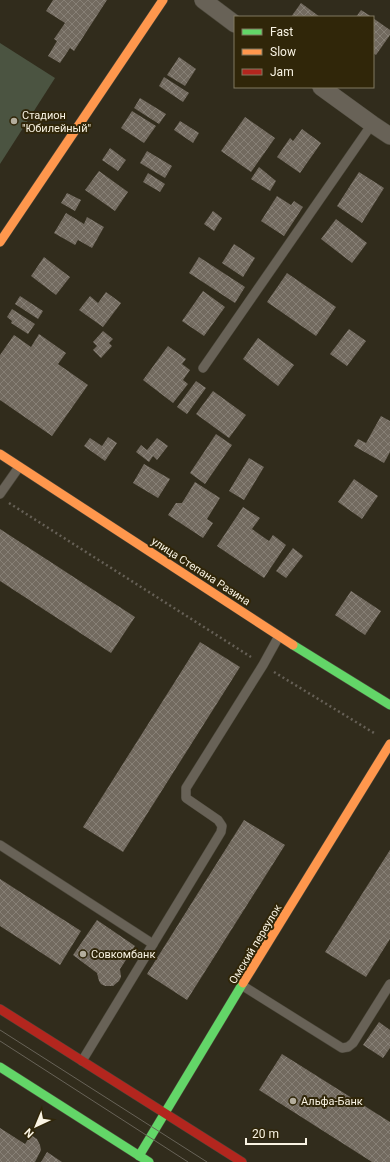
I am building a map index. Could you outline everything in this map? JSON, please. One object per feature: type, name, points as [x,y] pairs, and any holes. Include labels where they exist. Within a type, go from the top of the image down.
[{"type":"street","points":[[0,242],[163,0]]},
{"type":"street","points":[[203,0],[234,23]]},
{"type":"street","points":[[322,88],[390,136]]},
{"type":"street","name":"улица Степана Разина","points":[[0,454],[279,636],[390,705]]},
{"type":"street","name":"Омский переулок","points":[[139,1156],[390,744]]},
{"type":"street","points":[[0,1009],[242,1162]]},
{"type":"street","points":[[0,1067],[149,1162]]},
{"type":"lane","points":[[203,368],[372,124]]},
{"type":"lane","points":[[0,494],[19,467]]},
{"type":"lane","points":[[82,1061],[221,832],[222,826],[218,820],[186,798],[186,788],[263,665],[279,636]]},
{"type":"lane","points":[[0,845],[153,944]]},
{"type":"lane","points":[[243,986],[342,1048],[348,1047],[354,1043],[390,984]]},
{"type":"path","points":[[7,501],[263,665],[377,734]]},
{"type":"green space","name":"Стадион \"Юбилейный\"","points":[[0,43],[55,78],[0,164]]},
{"type":"building","points":[[53,0],[107,0],[74,51],[70,48],[60,63],[48,56],[57,41],[54,39],[65,23],[46,11]]},
{"type":"building","points":[[301,3],[319,16],[292,16]]},
{"type":"building","points":[[361,10],[370,16],[357,16]]},
{"type":"building","points":[[374,19],[390,30],[390,35],[376,55],[374,54]]},
{"type":"building","points":[[179,57],[196,69],[185,86],[167,75]]},
{"type":"building","points":[[164,77],[189,93],[183,102],[159,86]]},
{"type":"building","points":[[140,98],[166,114],[159,124],[134,108]]},
{"type":"building","points":[[132,111],[156,126],[144,143],[121,128]]},
{"type":"building","points":[[245,117],[275,138],[251,172],[221,151]]},
{"type":"building","points":[[180,121],[199,133],[193,143],[174,130]]},
{"type":"building","points":[[302,129],[321,143],[300,173],[277,157],[290,138],[293,141]]},
{"type":"building","points":[[110,148],[126,160],[118,171],[102,160]]},
{"type":"building","points":[[147,151],[172,166],[165,178],[140,163]]},
{"type":"building","points":[[259,167],[276,181],[270,191],[251,179]]},
{"type":"building","points":[[99,171],[128,192],[115,211],[85,190]]},
{"type":"building","points":[[359,172],[384,188],[362,223],[337,206]]},
{"type":"building","points":[[148,173],[165,184],[160,192],[143,182]]},
{"type":"building","points":[[67,193],[81,200],[75,211],[61,203]]},
{"type":"building","points":[[277,196],[291,205],[294,201],[303,207],[284,236],[261,221]]},
{"type":"building","points":[[213,211],[222,218],[214,231],[204,224]]},
{"type":"building","points":[[66,213],[84,224],[87,217],[104,227],[92,248],[78,240],[75,245],[54,233]]},
{"type":"building","points":[[336,219],[367,243],[352,263],[321,239]]},
{"type":"building","points":[[234,244],[255,258],[243,277],[222,263]]},
{"type":"building","points":[[44,257],[70,277],[56,295],[31,276]]},
{"type":"building","points":[[199,257],[245,287],[235,303],[189,273]]},
{"type":"building","points":[[287,273],[336,307],[316,336],[267,302]]},
{"type":"building","points":[[203,291],[225,307],[204,336],[182,321]]},
{"type":"building","points":[[106,292],[121,303],[103,327],[79,310],[90,296],[98,303]]},
{"type":"building","points":[[20,296],[43,311],[38,319],[15,304]]},
{"type":"building","points":[[12,309],[35,324],[28,334],[11,323],[12,321],[7,317]]},
{"type":"building","points":[[349,329],[366,341],[347,366],[330,354]]},
{"type":"building","points":[[103,331],[113,339],[109,343],[112,346],[101,358],[93,350],[97,346],[93,342]]},
{"type":"building","points":[[39,334],[66,353],[58,364],[88,385],[52,436],[0,400],[0,355],[14,335],[31,347]]},
{"type":"building","points":[[258,338],[294,365],[278,386],[243,359]]},
{"type":"building","points":[[168,346],[186,359],[182,364],[190,370],[183,380],[188,384],[173,403],[143,380]]},
{"type":"building","points":[[196,381],[206,388],[187,414],[177,407]]},
{"type":"building","points":[[213,391],[246,415],[229,438],[196,414]]},
{"type":"building","points":[[381,416],[390,421],[390,452],[384,463],[354,446],[358,439],[366,443]]},
{"type":"building","points":[[216,434],[232,445],[205,484],[190,473]]},
{"type":"building","points":[[108,437],[117,443],[105,461],[84,446],[90,438],[102,446]]},
{"type":"building","points":[[157,438],[168,446],[157,460],[153,456],[149,462],[136,452],[141,445],[147,450]]},
{"type":"building","points":[[249,458],[264,467],[244,500],[229,491]]},
{"type":"building","points":[[144,464],[170,479],[158,498],[133,483]]},
{"type":"building","points":[[354,479],[378,496],[362,519],[338,502]]},
{"type":"building","points":[[195,482],[220,498],[207,519],[213,523],[203,538],[168,515],[176,503],[182,503]]},
{"type":"building","points":[[243,507],[260,518],[252,529],[269,541],[273,535],[286,545],[264,578],[217,546]]},
{"type":"building","points":[[0,529],[135,617],[111,653],[0,581]]},
{"type":"building","points":[[293,548],[303,556],[286,578],[276,571]]},
{"type":"building","points":[[351,591],[381,611],[365,635],[335,615]]},
{"type":"building","points":[[200,642],[240,667],[123,852],[83,827]]},
{"type":"building","points":[[244,820],[285,845],[187,1000],[147,974]]},
{"type":"building","points":[[390,850],[390,939],[366,977],[325,952]]},
{"type":"building","points":[[0,879],[81,931],[60,965],[0,926]]},
{"type":"building","points":[[97,920],[135,946],[120,969],[121,977],[119,981],[113,986],[105,986],[101,984],[97,973],[73,955]]},
{"type":"building","points":[[379,1022],[390,1030],[390,1048],[383,1058],[363,1045]]},
{"type":"building","points":[[282,1054],[390,1122],[390,1162],[372,1162],[259,1090]]},
{"type":"building","points":[[0,1128],[25,1144],[31,1135],[37,1139],[41,1150],[35,1162],[0,1162]]},
{"type":"building","points":[[47,1152],[62,1162],[41,1162]]},
{"type":"tram line","points":[[0,1030],[207,1162]]},
{"type":"tram line","points":[[0,1041],[188,1162]]},
{"type":"traffic: fast","points":[[293,645],[390,705]]},
{"type":"traffic: fast","points":[[139,1156],[243,983]]},
{"type":"traffic: fast","points":[[0,1067],[149,1162]]},
{"type":"traffic: slow","points":[[0,242],[163,0]]},
{"type":"traffic: slow","points":[[0,454],[293,645]]},
{"type":"traffic: slow","points":[[243,983],[390,744]]},
{"type":"traffic: jam","points":[[0,1009],[242,1162]]},
{"type":"place","name":"Стадион \"Юбилейный\"","points":[[14,121]]},
{"type":"place","name":"Совкомбанк","points":[[83,954]]},
{"type":"place","name":"Альфа-Банк","points":[[293,1101]]}]
